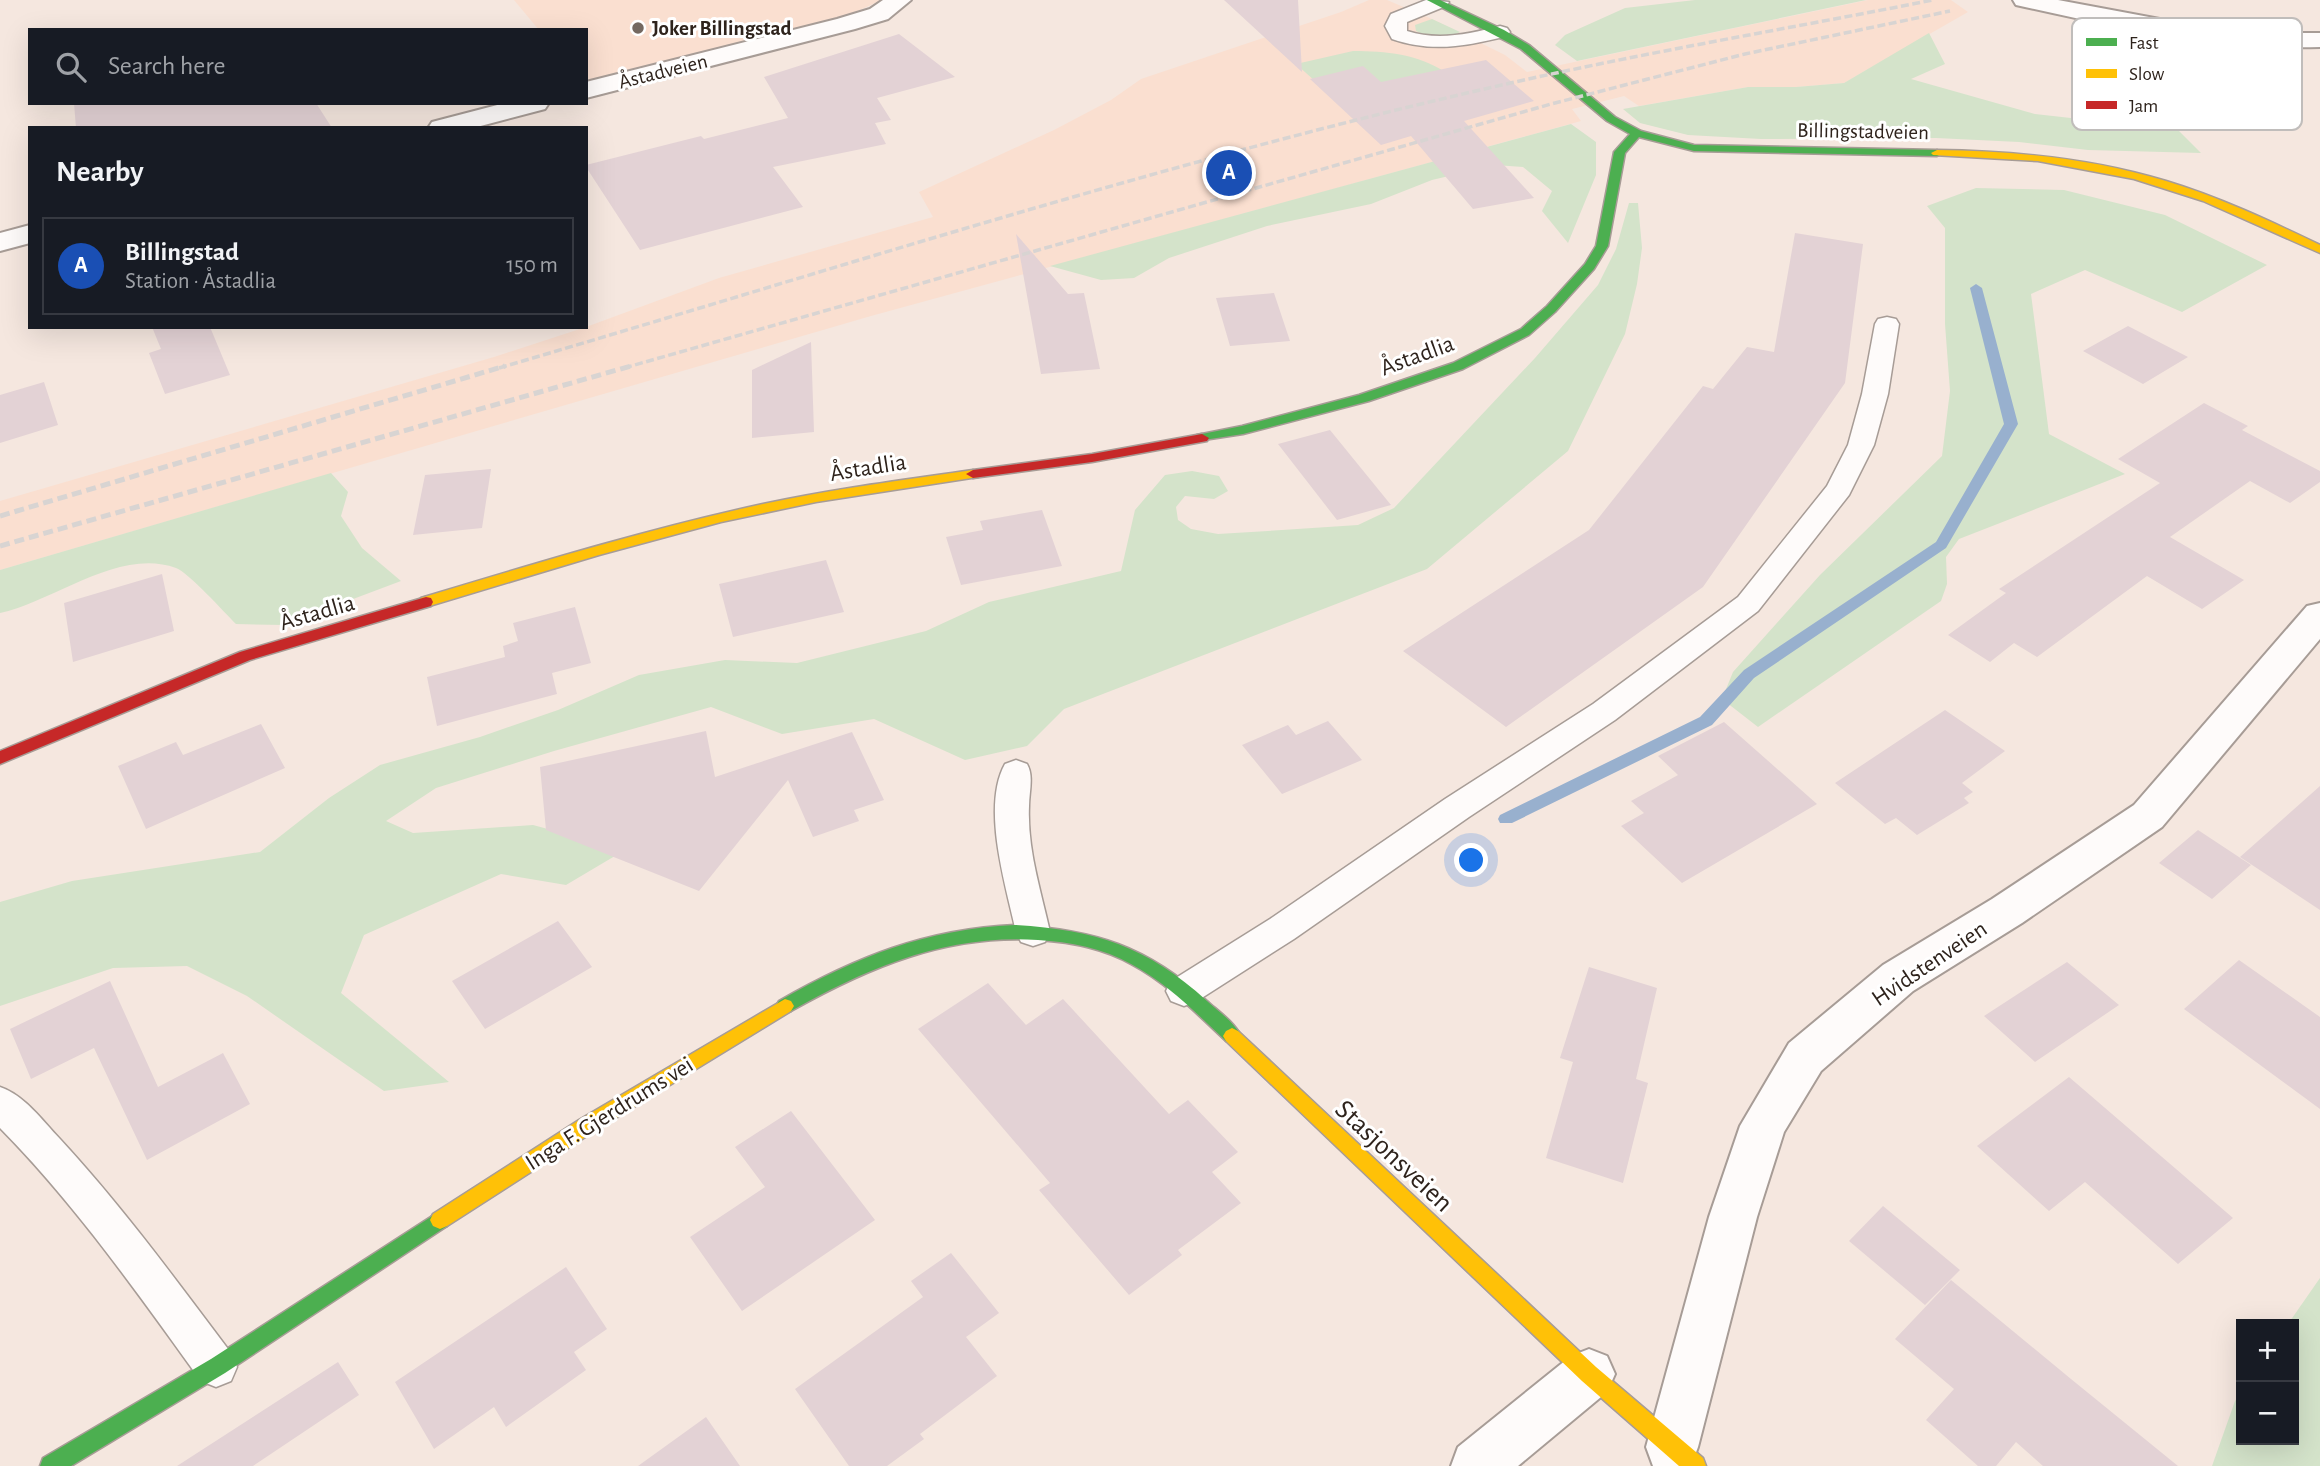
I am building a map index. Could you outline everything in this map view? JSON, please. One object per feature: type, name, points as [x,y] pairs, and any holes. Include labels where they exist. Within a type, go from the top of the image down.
[{"type":"street","name":"Åstadveien","points":[[588,89],[846,24],[879,14],[899,0]]},
{"type":"street","points":[[2025,0],[2121,18]]},
{"type":"street","name":"Billingstadveien","points":[[1435,1],[1525,47],[1611,120],[1637,133],[1694,148],[1973,153],[2035,157],[2138,176],[2240,211],[2320,249]]},
{"type":"street","points":[[2302,41],[2320,40]]},
{"type":"street","points":[[449,126],[528,105]]},
{"type":"street","name":"Åstadlia","points":[[0,758],[245,656],[587,553],[775,506],[860,490],[1092,458],[1243,430],[1364,398],[1458,366],[1525,332],[1551,309],[1590,266],[1602,246],[1612,180],[1620,152],[1637,133]]},
{"type":"street","points":[[0,242],[28,235]]},
{"type":"street","name":"Hvidstenveien","points":[[1683,1457],[1733,1217],[1763,1126],[1805,1057],[1898,978],[2007,911],[2148,816],[2320,615]]},
{"type":"street","name":"Inga F. Gjerdrums vei","points":[[51,1466],[216,1367],[615,1106],[866,963],[942,938],[980,932],[1032,932]]},
{"type":"street","name":"Stasjonsveien","points":[[1032,932],[1065,935],[1131,956],[1184,991],[1589,1374],[1683,1457]]},
{"type":"street","points":[[1477,1466],[1589,1374]]},
{"type":"lane","points":[[1435,1],[1398,18],[1395,26],[1399,35],[1418,42],[1442,45],[1500,32]]},
{"type":"lane","points":[[1184,991],[1282,929],[1457,808],[1604,712],[1748,604],[1839,489],[1861,445],[1875,394],[1887,324]]},
{"type":"lane","points":[[1016,772],[1010,798],[1012,826],[1032,932]]},
{"type":"lane","points":[[0,1103],[26,1128],[94,1208],[216,1367]]},
{"type":"shaded area","points":[[514,0],[882,0],[853,13],[812,25],[588,81],[588,28],[537,28]]},
{"type":"shaded area","points":[[1369,0],[1387,0],[1505,55],[1527,72],[1868,0],[1951,0],[1968,12],[1844,83],[1748,87],[1639,106],[1624,96],[1572,109],[1581,121],[871,316],[0,570],[0,501],[494,357],[580,329],[588,329],[588,326],[719,278],[933,217],[919,192],[1054,130],[1111,100],[1141,79],[1341,12]]},
{"type":"green space","points":[[1695,0],[1866,0],[1577,61],[1555,45],[1565,35],[1625,8]]},
{"type":"green space","points":[[1432,19],[1460,32],[1438,37],[1416,31],[1415,25]]},
{"type":"green space","points":[[1929,33],[1945,64],[1911,79],[2035,114],[2072,118],[2072,130],[2178,130],[2201,153],[2088,150],[2019,142],[1936,138],[1761,139],[1688,135],[1640,123],[1623,109],[1748,87],[1844,83]]},
{"type":"green space","points":[[1353,51],[1401,55],[1424,61],[1445,72],[1345,108],[1296,64]]},
{"type":"green space","points":[[1571,124],[1596,142],[1596,175],[1568,243],[1542,211],[1552,191],[1523,167],[1495,165],[1432,180],[1371,204],[1267,226],[1169,258],[1134,278],[1101,280],[1050,266]]},
{"type":"green space","points":[[1976,188],[2064,190],[2165,215],[2267,265],[2182,312],[2085,270],[2031,294],[2049,434],[2125,474],[1959,539],[1946,557],[1947,584],[1941,601],[1758,727],[1722,699],[1733,672],[1820,575],[1942,456],[1950,391],[1945,324],[1945,228],[1927,206]]},
{"type":"green space","points":[[1629,203],[1638,203],[1642,248],[1625,334],[1568,451],[1427,569],[1064,709],[1027,746],[965,760],[874,719],[782,734],[711,707],[554,751],[436,788],[386,821],[413,833],[533,825],[625,850],[566,885],[501,874],[364,935],[341,993],[449,1082],[384,1091],[247,996],[187,966],[113,968],[0,1006],[0,902],[72,881],[260,852],[329,798],[380,765],[480,737],[558,710],[639,675],[725,660],[797,663],[926,631],[989,602],[1121,571],[1135,510],[1165,475],[1192,471],[1219,476],[1228,491],[1214,499],[1185,496],[1176,507],[1178,520],[1191,529],[1218,534],[1358,525],[1394,508],[1535,358],[1598,285],[1616,249]]},
{"type":"green space","points":[[331,473],[348,492],[341,516],[362,548],[401,581],[284,625],[236,624],[182,571],[154,563],[109,570],[0,613],[0,570]]},
{"type":"green space","points":[[2320,1278],[2320,1466],[2212,1466],[2236,1400],[2236,1445],[2299,1445],[2299,1319],[2291,1319]]},
{"type":"building","points":[[1224,0],[1298,0],[1302,72]]},
{"type":"building","points":[[899,34],[955,77],[877,98],[891,120],[875,123],[886,144],[773,167],[803,207],[640,250],[588,170],[588,164],[701,136],[704,139],[788,118],[764,77]]},
{"type":"building","points":[[1486,60],[1534,101],[1464,121],[1534,198],[1473,209],[1411,136],[1381,145],[1310,79],[1363,66],[1381,82]]},
{"type":"building","points":[[74,105],[317,105],[331,126],[76,126]]},
{"type":"building","points":[[1795,233],[1863,244],[1845,383],[1703,587],[1506,727],[1403,651],[1589,530],[1703,386],[1713,389],[1747,347],[1774,352]]},
{"type":"building","points":[[1016,234],[1068,294],[1084,293],[1100,369],[1041,374]]},
{"type":"building","points":[[1274,293],[1290,341],[1230,346],[1216,298]]},
{"type":"building","points":[[2128,326],[2188,357],[2143,384],[2083,351]]},
{"type":"building","points":[[153,329],[211,329],[230,375],[165,394],[149,353],[161,349]]},
{"type":"building","points":[[811,342],[814,432],[752,438],[752,370]]},
{"type":"building","points":[[44,382],[58,425],[0,443],[0,395]]},
{"type":"building","points":[[2204,403],[2248,426],[2242,430],[2320,471],[2320,482],[2290,503],[2250,481],[2170,537],[2244,580],[2202,609],[2147,576],[2037,657],[2014,643],[1990,662],[1948,635],[2006,593],[1999,589],[2160,483],[2118,459]]},
{"type":"building","points":[[1330,430],[1391,505],[1337,520],[1278,444]]},
{"type":"building","points":[[491,469],[482,528],[413,535],[425,475]]},
{"type":"building","points":[[1042,510],[1062,566],[961,585],[946,537],[983,530],[980,521]]},
{"type":"building","points":[[826,560],[844,612],[733,637],[719,584]]},
{"type":"building","points":[[162,574],[174,631],[73,662],[64,603]]},
{"type":"building","points":[[575,607],[591,663],[552,673],[557,694],[437,726],[427,677],[505,657],[503,646],[518,641],[513,623]]},
{"type":"building","points":[[1945,710],[2005,751],[1962,783],[1973,792],[1964,798],[1969,803],[1917,835],[1896,818],[1885,824],[1835,783]]},
{"type":"building","points":[[1328,721],[1362,760],[1282,794],[1242,745],[1288,725],[1296,735]]},
{"type":"building","points":[[1724,722],[1817,804],[1682,883],[1621,826],[1644,813],[1631,801],[1678,775],[1658,756]]},
{"type":"building","points":[[261,724],[285,768],[146,829],[118,766],[176,742],[183,755]]},
{"type":"building","points":[[706,731],[715,777],[852,732],[884,800],[854,810],[859,821],[813,837],[788,780],[699,891],[546,830],[540,767]]},
{"type":"building","points":[[2320,786],[2320,910],[2240,857]]},
{"type":"building","points":[[2198,830],[2251,865],[2212,899],[2159,863]]},
{"type":"building","points":[[558,921],[592,967],[485,1029],[452,981]]},
{"type":"building","points":[[2239,960],[2320,1017],[2320,1109],[2184,1009]]},
{"type":"building","points":[[2067,962],[2119,1005],[2035,1062],[1984,1016]]},
{"type":"building","points":[[1589,967],[1657,988],[1636,1079],[1648,1083],[1623,1183],[1546,1158],[1573,1062],[1560,1058]]},
{"type":"building","points":[[110,981],[158,1087],[223,1053],[250,1104],[147,1160],[94,1048],[31,1079],[10,1029]]},
{"type":"building","points":[[988,983],[1026,1025],[1063,999],[1169,1114],[1188,1100],[1238,1152],[1212,1172],[1241,1203],[1178,1250],[1182,1255],[1129,1295],[1039,1190],[1050,1183],[918,1029]]},
{"type":"building","points":[[2069,1077],[2233,1218],[2178,1264],[2085,1182],[2049,1211],[1977,1146]]},
{"type":"building","points":[[791,1111],[875,1220],[742,1311],[690,1237],[765,1187],[735,1147]]},
{"type":"building","points":[[1883,1206],[1960,1270],[1925,1305],[1849,1241]]},
{"type":"building","points":[[951,1253],[999,1313],[966,1337],[997,1376],[920,1434],[924,1439],[887,1466],[849,1466],[795,1389],[923,1297],[911,1281]]},
{"type":"building","points":[[566,1267],[607,1329],[574,1352],[586,1370],[506,1427],[494,1407],[434,1449],[395,1382]]},
{"type":"building","points":[[1951,1280],[2178,1466],[2043,1466],[2016,1442],[1996,1466],[1978,1466],[1926,1420],[1954,1389],[1895,1339]]},
{"type":"building","points":[[338,1362],[359,1395],[253,1466],[177,1466]]},
{"type":"building","points":[[706,1417],[740,1466],[638,1466]]},
{"type":"waterway","points":[[1506,819],[1706,721],[1749,674],[1941,545],[2011,424],[1976,288]]},
{"type":"railway","points":[[499,368],[1010,215],[1266,143],[1575,69],[1933,0]]},
{"type":"railway","points":[[624,368],[1551,104],[1745,54],[1950,11]]},
{"type":"railway","points":[[0,516],[505,366]]},
{"type":"railway","points":[[0,546],[631,366]]},
{"type":"traffic: fast","points":[[1432,0],[1500,32],[1525,47],[1611,119],[1637,133],[1694,148],[1937,153]]},
{"type":"traffic: fast","points":[[1202,438],[1364,398],[1458,366],[1525,332],[1551,309],[1590,266],[1602,246],[1620,152],[1637,133]]},
{"type":"traffic: fast","points":[[785,1006],[848,972],[912,947],[980,933],[1051,934],[1096,942],[1138,959],[1176,985],[1232,1036]]},
{"type":"traffic: fast","points":[[51,1466],[218,1366],[440,1220]]},
{"type":"traffic: slow","points":[[1937,153],[2038,158],[2137,176],[2207,199],[2320,249]]},
{"type":"traffic: slow","points":[[426,602],[678,528],[816,498],[973,474]]},
{"type":"traffic: slow","points":[[440,1220],[586,1126],[785,1006]]},
{"type":"traffic: slow","points":[[1232,1036],[1589,1374],[1695,1466]]},
{"type":"traffic: jam","points":[[973,474],[1092,458],[1202,438]]},
{"type":"traffic: jam","points":[[0,758],[245,656],[426,602]]},
{"type":"place","name":"Joker Billingstad","points":[[638,28]]},
{"type":"place","name":"Billingstad","points":[[1229,173]]}]
